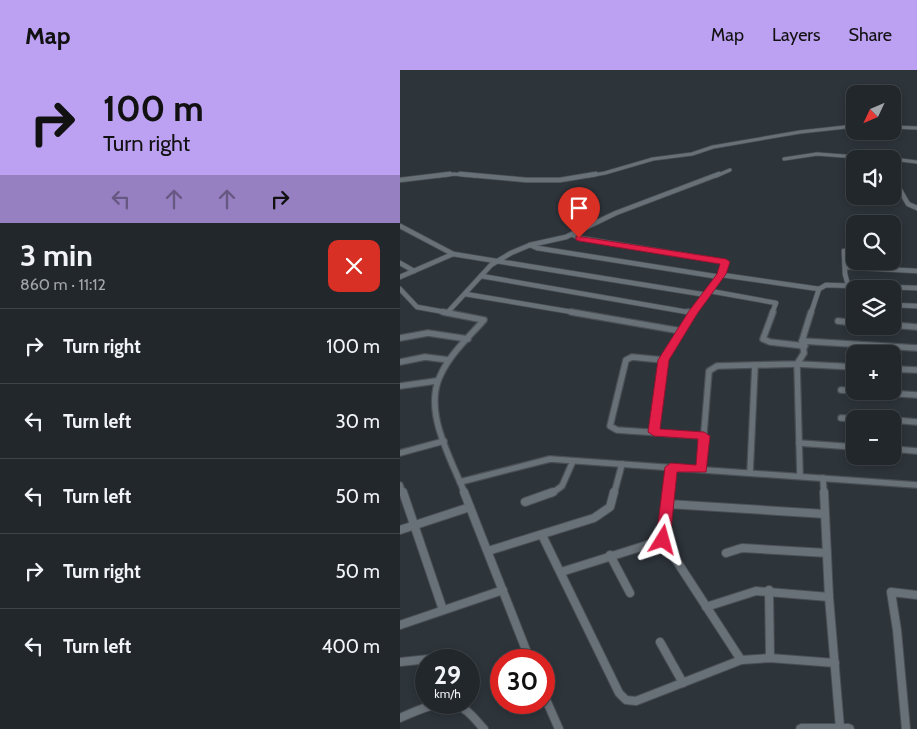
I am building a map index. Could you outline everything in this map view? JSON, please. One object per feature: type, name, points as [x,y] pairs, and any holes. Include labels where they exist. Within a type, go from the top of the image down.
[{"type":"street","points":[[400,180],[454,174],[526,180],[560,180],[605,173],[653,159],[692,154],[713,147],[800,132],[846,127]]},
{"type":"street","points":[[901,127],[917,128]]},
{"type":"street","points":[[784,159],[817,154],[846,156]]},
{"type":"street","points":[[901,161],[917,162]]},
{"type":"street","points":[[447,313],[496,261],[530,245],[552,241],[572,234],[616,213],[730,170]]},
{"type":"street","points":[[901,192],[908,204],[917,208]]},
{"type":"street","points":[[400,226],[453,254],[776,303],[763,339],[770,342],[917,348]]},
{"type":"street","points":[[572,234],[579,238],[726,262],[721,276],[692,313],[663,360],[654,432]]},
{"type":"street","points":[[530,245],[537,248],[818,289],[832,284],[842,287],[846,286]]},
{"type":"street","points":[[844,251],[847,280]]},
{"type":"street","points":[[400,277],[453,254]]},
{"type":"street","points":[[400,263],[414,271]]},
{"type":"street","points":[[899,270],[917,271]]},
{"type":"street","points":[[481,276],[692,313]]},
{"type":"street","points":[[901,287],[917,288]]},
{"type":"street","points":[[400,288],[417,307],[484,320],[450,360],[436,381],[433,396],[434,411],[526,649]]},
{"type":"street","points":[[800,476],[797,364],[805,353],[804,344],[818,289]]},
{"type":"street","points":[[465,294],[681,331]]},
{"type":"street","points":[[901,305],[917,306]]},
{"type":"street","points":[[838,321],[846,321]]},
{"type":"street","points":[[901,326],[917,327]]},
{"type":"street","points":[[400,338],[428,333],[468,339]]},
{"type":"street","points":[[400,362],[425,357],[450,360]]},
{"type":"street","points":[[663,360],[632,358],[626,360],[610,424],[611,428],[704,436]]},
{"type":"street","points":[[702,469],[710,369],[717,366],[797,364],[846,367]]},
{"type":"street","points":[[750,473],[755,365]]},
{"type":"street","points":[[901,369],[917,370]]},
{"type":"street","points":[[400,386],[436,381]]},
{"type":"street","points":[[841,390],[846,390]]},
{"type":"street","points":[[901,394],[917,395]]},
{"type":"street","points":[[841,418],[846,418]]},
{"type":"street","points":[[901,421],[917,422]]},
{"type":"street","points":[[400,453],[444,441]]},
{"type":"street","points":[[799,443],[846,446]]},
{"type":"street","points":[[901,450],[917,451]]},
{"type":"street","points":[[460,482],[541,460],[702,469],[917,485]]},
{"type":"street","points":[[525,502],[551,493],[565,484],[573,461]]},
{"type":"street","points":[[488,551],[594,518],[610,507],[622,464]]},
{"type":"street","points":[[671,467],[663,540],[741,660]]},
{"type":"street","points":[[802,729],[845,728],[835,663],[828,597],[823,478]]},
{"type":"street","points":[[401,490],[443,610]]},
{"type":"street","points":[[668,504],[825,514]]},
{"type":"street","points":[[400,530],[470,507]]},
{"type":"street","points":[[542,535],[623,698],[636,701],[741,660],[770,658],[835,663]]},
{"type":"street","points":[[561,572],[610,555],[663,540]]},
{"type":"street","points":[[726,553],[742,548],[827,553]]},
{"type":"street","points":[[610,555],[630,593]]},
{"type":"street","points":[[400,625],[503,590]]},
{"type":"street","points":[[706,607],[750,592],[768,590],[828,597]]},
{"type":"street","points":[[768,590],[770,658]]},
{"type":"street","points":[[906,729],[897,630],[891,592],[917,595]]},
{"type":"street","points":[[660,642],[683,683]]},
{"type":"street","points":[[400,662],[415,660]]},
{"type":"street","points":[[400,718],[415,712]]},
{"type":"street","points":[[471,714],[484,729]]},
{"type":"street","points":[[552,714],[559,729]]},
{"type":"route","points":[[579,238],[726,262],[722,274],[692,313],[663,360],[654,432],[704,436],[702,469],[671,467],[663,540]]}]
